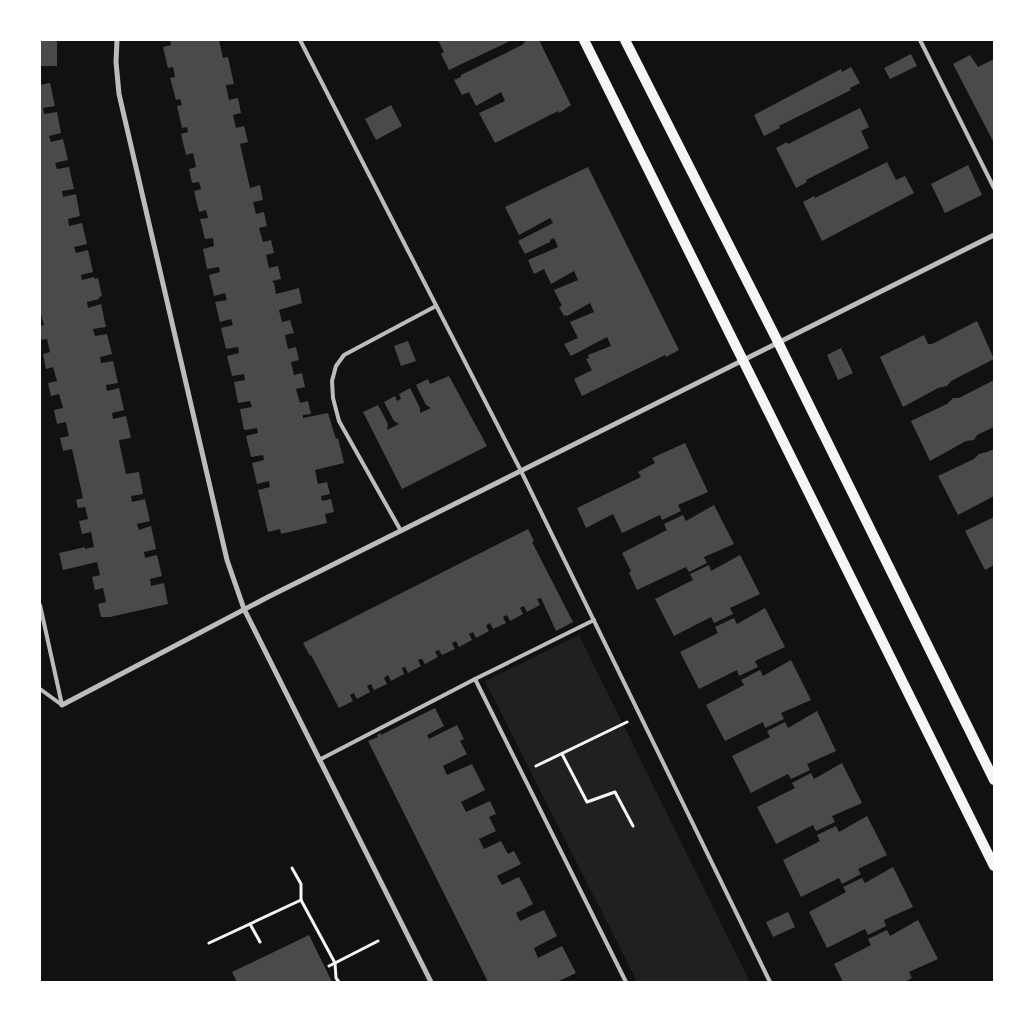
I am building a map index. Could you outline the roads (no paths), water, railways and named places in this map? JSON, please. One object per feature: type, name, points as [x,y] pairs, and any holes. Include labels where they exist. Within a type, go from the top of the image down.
[{"type":"main road","points":[[584,40],[994,866]]},
{"type":"main road","points":[[626,40],[778,342],[994,780]]},
{"type":"street","points":[[117,40],[116,62],[119,94],[226,560],[244,610],[431,982]]},
{"type":"street","points":[[62,705],[244,610],[994,235]]},
{"type":"lane","points":[[300,40],[521,471],[769,982]]},
{"type":"lane","points":[[920,40],[994,188]]},
{"type":"lane","points":[[401,531],[339,421],[333,398],[332,381],[336,366],[344,355],[436,306]]},
{"type":"lane","points":[[40,605],[62,705]]},
{"type":"lane","points":[[320,760],[475,679],[594,620]]},
{"type":"lane","points":[[475,679],[626,982]]},
{"type":"lane","points":[[40,689],[62,705]]}]
